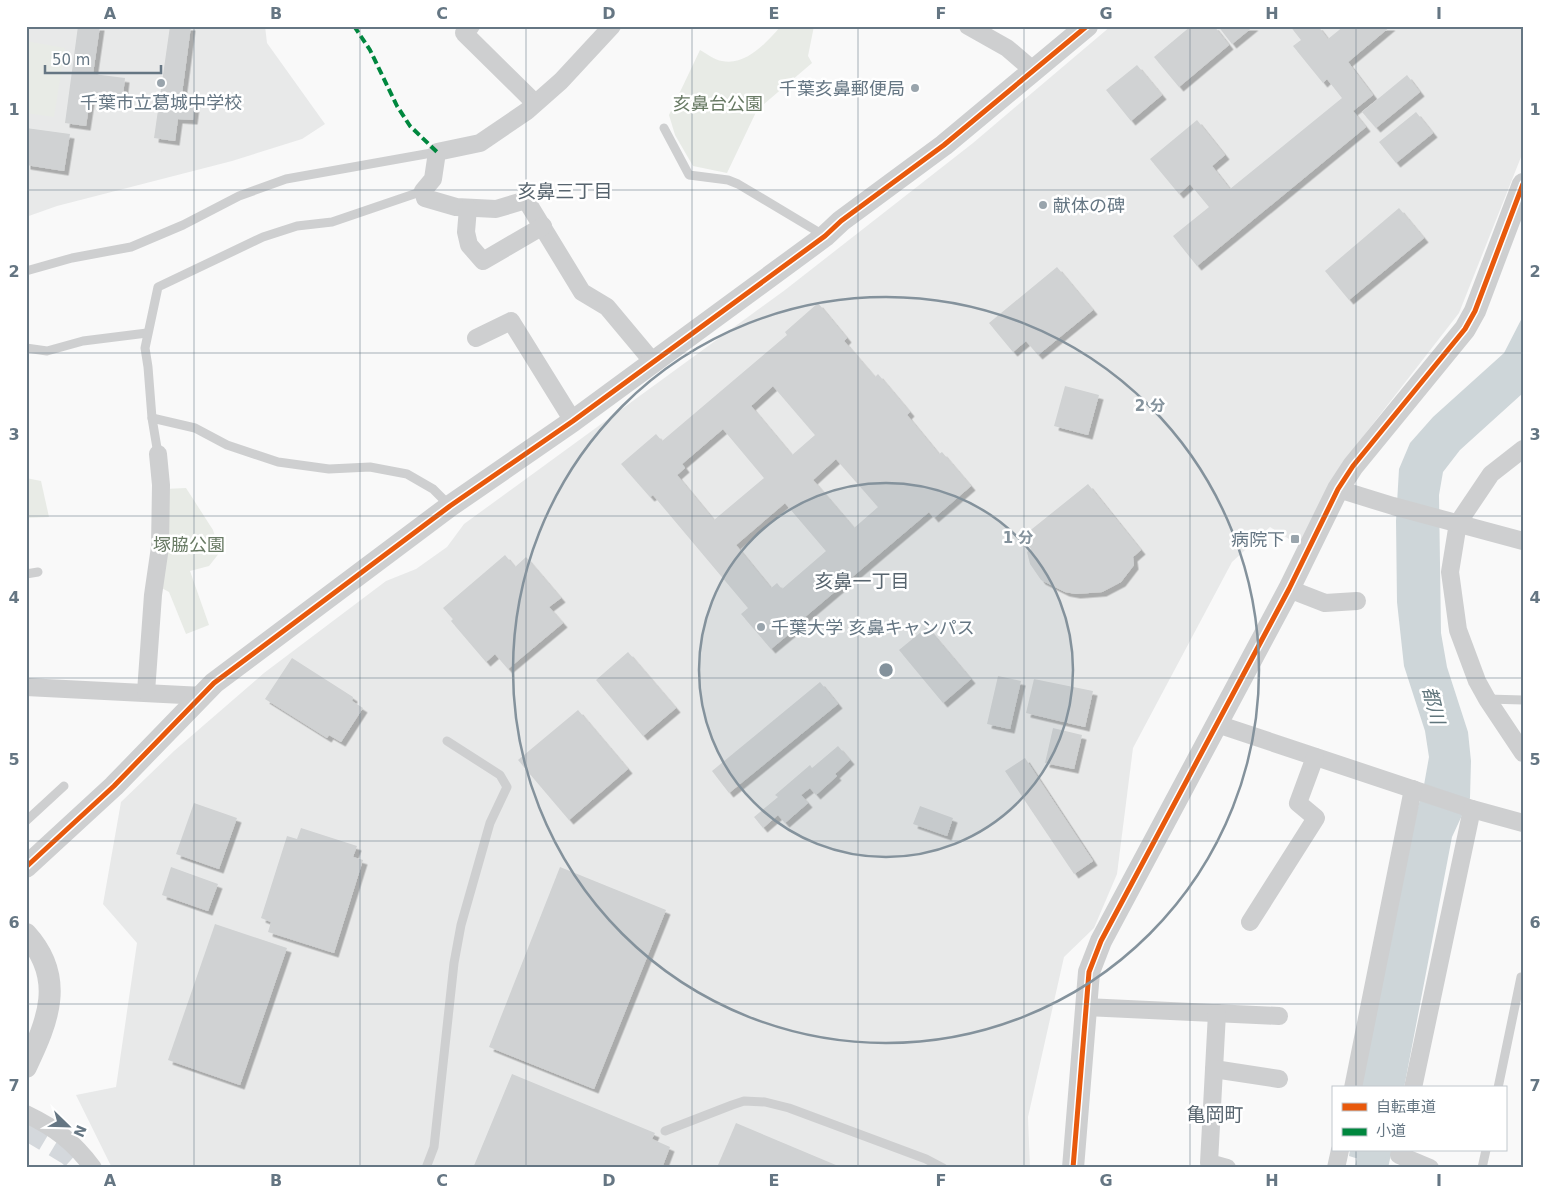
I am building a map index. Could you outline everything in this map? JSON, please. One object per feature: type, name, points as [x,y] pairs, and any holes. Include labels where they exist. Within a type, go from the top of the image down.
[{"type":"street","points":[[471,26],[464,33],[535,103]]},
{"type":"street","points":[[612,26],[561,81],[528,110],[480,143],[437,152],[433,179],[423,190],[425,198],[456,207],[496,210],[526,200],[582,292],[607,307],[653,362]]},
{"type":"street","points":[[968,26],[1007,48],[1034,71]]},
{"type":"street","points":[[26,867],[114,786],[214,683],[450,506],[573,421],[825,236],[841,221],[944,145],[1087,26]]},
{"type":"street","points":[[1074,1168],[1085,1007],[1089,972],[1099,947],[1289,590],[1338,489],[1353,466],[1465,329],[1475,311],[1523,184]]},
{"type":"street","points":[[468,208],[466,232],[468,245],[483,261],[543,226]]},
{"type":"street","points":[[476,338],[511,321],[573,421]]},
{"type":"street","points":[[1523,449],[1491,474],[1452,522],[1450,572],[1458,630],[1477,681],[1487,700],[1523,754]]},
{"type":"street","points":[[146,692],[153,595],[160,547],[161,485],[158,454]]},
{"type":"street","points":[[1338,489],[1523,541]]},
{"type":"street","points":[[1289,590],[1325,603],[1357,601]]},
{"type":"street","points":[[26,687],[203,696]]},
{"type":"street","points":[[1217,724],[1472,809],[1523,822]]},
{"type":"street","points":[[1250,922],[1316,818],[1298,803],[1315,757]]},
{"type":"street","points":[[1352,1086],[1413,790]]},
{"type":"street","points":[[1413,1086],[1472,809]]},
{"type":"street","points":[[26,934],[40,955],[48,972],[51,993],[47,1016],[26,1067]]},
{"type":"street","points":[[1085,1007],[1279,1016]]},
{"type":"street","points":[[1217,1013],[1209,1163],[1227,1168]]},
{"type":"street","points":[[1214,1069],[1280,1079]]},
{"type":"street","points":[[26,1114],[59,1132],[80,1150],[93,1168]]},
{"type":"street","points":[[1336,1168],[1340,1152]]},
{"type":"street","points":[[1399,1158],[1430,1168]]},
{"type":"lane","points":[[664,128],[689,175],[728,180],[738,184],[825,236]]},
{"type":"lane","points":[[26,271],[72,258],[130,247],[183,225],[239,196],[286,179],[437,152]]},
{"type":"lane","points":[[158,454],[152,418],[145,348],[158,287],[263,237],[297,226],[332,222],[423,190]]},
{"type":"lane","points":[[26,348],[47,351],[83,341],[147,333]]},
{"type":"lane","points":[[152,418],[195,428],[226,445],[278,462],[328,469],[370,467],[408,474],[433,488],[450,506]]},
{"type":"lane","points":[[26,574],[38,572]]},
{"type":"lane","points":[[1487,700],[1523,700]]},
{"type":"lane","points":[[426,1168],[434,1147],[454,963],[461,925],[490,823],[507,787],[500,775],[447,741]]},
{"type":"lane","points":[[26,821],[64,786]]},
{"type":"lane","points":[[1498,1086],[1521,977],[1523,977]]},
{"type":"lane","points":[[665,1131],[744,1101],[766,1102],[798,1111],[926,1159],[943,1168]]},
{"type":"lane","points":[[1482,1168],[1486,1152]]},
{"type":"shaded area","name":"千葉市立葛城中学校","points":[[26,26],[265,26],[267,43],[325,124],[302,139],[232,161],[57,206],[26,217]]},
{"type":"shaded area","name":"千葉大学 亥鼻キャンパス","points":[[1111,26],[1523,26],[1523,152],[1459,313],[1341,465],[1300,546],[1270,527],[1232,562],[1133,748],[1117,874],[1094,928],[1064,957],[1028,1117],[1030,1168],[112,1168],[76,1095],[116,1087],[137,943],[103,904],[121,802],[174,751],[264,673],[386,581],[416,569],[447,547],[464,524],[785,290],[973,143]]},
{"type":"green space","name":"亥鼻台公園","points":[[781,26],[814,26],[808,56],[812,63],[757,110],[727,173],[693,166],[675,135],[669,115],[700,50],[719,60],[731,62],[739,60],[755,52]]},
{"type":"green space","points":[[26,41],[65,48],[54,117],[26,113]]},
{"type":"green space","points":[[26,478],[41,481],[49,517],[26,518]]},
{"type":"green space","name":"塚脇公園","points":[[186,488],[213,530],[220,552],[209,566],[190,571],[209,625],[186,634],[169,592],[158,586],[164,489]]},
{"type":"water","points":[[1523,316],[1523,393],[1460,450],[1443,472],[1439,495],[1441,633],[1447,667],[1468,732],[1471,761],[1470,798],[1452,837],[1404,1086],[1361,1086],[1429,757],[1425,731],[1404,666],[1397,602],[1396,521],[1399,469],[1410,443],[1433,417],[1504,353]]},
{"type":"water","points":[[1350,1152],[1392,1152],[1388,1168],[1349,1156]]},
{"type":"building","points":[[78,26],[100,26],[93,74],[125,78],[122,104],[90,100],[86,126],[65,123]]},
{"type":"building","points":[[170,26],[191,26],[182,94],[196,96],[193,120],[178,119],[175,141],[154,138]]},
{"type":"building","points":[[1191,26],[1214,26],[1229,45],[1179,87],[1154,57]]},
{"type":"building","points":[[1218,26],[1254,26],[1232,44]]},
{"type":"building","points":[[1290,26],[1318,26],[1328,39],[1344,26],[1391,26],[1348,62],[1373,95],[1353,111],[1366,127],[1197,266],[1173,236],[1209,207],[1190,184],[1179,194],[1150,159],[1197,120],[1225,155],[1212,166],[1230,189],[1342,98],[1327,79],[1323,83],[1293,46],[1301,40]]},
{"type":"building","points":[[1137,65],[1162,95],[1131,121],[1106,90]]},
{"type":"building","points":[[1407,75],[1420,92],[1376,128],[1362,112]]},
{"type":"building","points":[[1416,112],[1433,133],[1396,163],[1379,142]]},
{"type":"building","points":[[26,128],[70,134],[64,171],[26,165]]},
{"type":"building","points":[[1399,208],[1424,238],[1349,300],[1325,271]]},
{"type":"building","points":[[1057,267],[1093,310],[1038,355],[1026,341],[1013,352],[989,323]]},
{"type":"building","points":[[818,303],[847,338],[844,341],[875,377],[878,374],[910,412],[907,415],[939,454],[942,452],[971,486],[934,518],[929,512],[805,617],[807,619],[771,649],[741,614],[748,608],[653,495],[650,497],[621,464],[656,434],[662,441],[787,335],[785,332]],"holes":[[[773,386],[815,435],[792,455],[751,406]],[[723,429],[764,478],[714,520],[677,475],[685,468],[682,464]],[[836,459],[878,507],[854,528],[813,480]],[[785,503],[826,551],[782,589],[777,583],[771,588],[736,545]]]},
{"type":"building","points":[[1065,386],[1099,395],[1088,435],[1054,426]]},
{"type":"building","points":[[1088,484],[1141,550],[1133,557],[1134,565],[1121,582],[1102,592],[1076,594],[1065,592],[1041,580],[1030,564],[1027,552],[1031,549],[1022,537]]},
{"type":"building","points":[[505,555],[515,567],[526,557],[561,598],[549,607],[563,623],[508,669],[495,654],[486,662],[451,621],[453,619],[443,608]]},
{"type":"building","points":[[927,627],[971,679],[943,703],[899,650]]},
{"type":"building","points":[[628,652],[676,708],[643,736],[596,680]]},
{"type":"building","points":[[292,658],[353,697],[352,701],[363,708],[341,742],[329,735],[327,738],[265,699]]},
{"type":"building","points":[[998,676],[1021,681],[1010,729],[987,724]]},
{"type":"building","points":[[1034,679],[1093,691],[1085,727],[1026,713]]},
{"type":"building","points":[[820,682],[838,704],[729,793],[712,771]]},
{"type":"building","points":[[578,710],[628,769],[569,820],[518,760]]},
{"type":"building","points":[[1053,728],[1082,735],[1074,769],[1045,763]]},
{"type":"building","points":[[838,746],[850,760],[835,774],[837,776],[816,795],[810,788],[801,795],[808,803],[785,823],[778,815],[763,828],[754,817],[778,797],[775,795],[810,765],[812,768]]},
{"type":"building","points":[[1025,758],[1093,861],[1074,874],[1005,771]]},
{"type":"building","points":[[194,803],[237,818],[219,869],[176,854]]},
{"type":"building","points":[[920,806],[953,818],[947,836],[913,824]]},
{"type":"building","points":[[301,828],[357,846],[353,857],[363,860],[334,953],[268,932],[271,922],[261,918],[287,836],[297,839]]},
{"type":"building","points":[[171,867],[218,884],[208,911],[162,895]]},
{"type":"building","points":[[560,867],[666,910],[594,1089],[489,1047]]},
{"type":"building","points":[[215,924],[287,948],[240,1085],[168,1060]]},
{"type":"building","points":[[512,1074],[655,1133],[652,1139],[670,1147],[662,1168],[473,1168]]},
{"type":"building","points":[[736,1123],[843,1168],[724,1168],[718,1165]]},
{"type":"waterway","name":"都川","points":[[1369,1168],[1373,1152]]},
{"type":"tunnel","points":[[26,1129],[68,1154],[84,1168]]},
{"type":"marked path","points":[[354,26],[370,50],[397,106],[410,126],[437,152]]},
{"type":"cycle path","points":[[26,867],[114,786],[214,683],[450,506],[573,421],[825,236],[841,221],[944,145],[1087,26]]},
{"type":"cycle path","points":[[1073,1168],[1089,972],[1101,941],[1289,589],[1338,489],[1353,466],[1465,329],[1475,311],[1523,184]]},
{"type":"place","name":"千葉市立葛城中学校","points":[[161,83]]},
{"type":"place","name":"千葉亥鼻郵便局","points":[[915,88]]},
{"type":"place","name":"献体の碑","points":[[1043,205]]},
{"type":"place","name":"病院下","points":[[1295,539]]},
{"type":"place","name":"千葉大学 亥鼻キャンパス","points":[[761,627]]},
{"type":"district","name":"亥鼻三丁目","points":[[565,191]]},
{"type":"district","name":"亥鼻一丁目","points":[[862,581]]},
{"type":"district","name":"亀岡町","points":[[1215,1114]]}]
